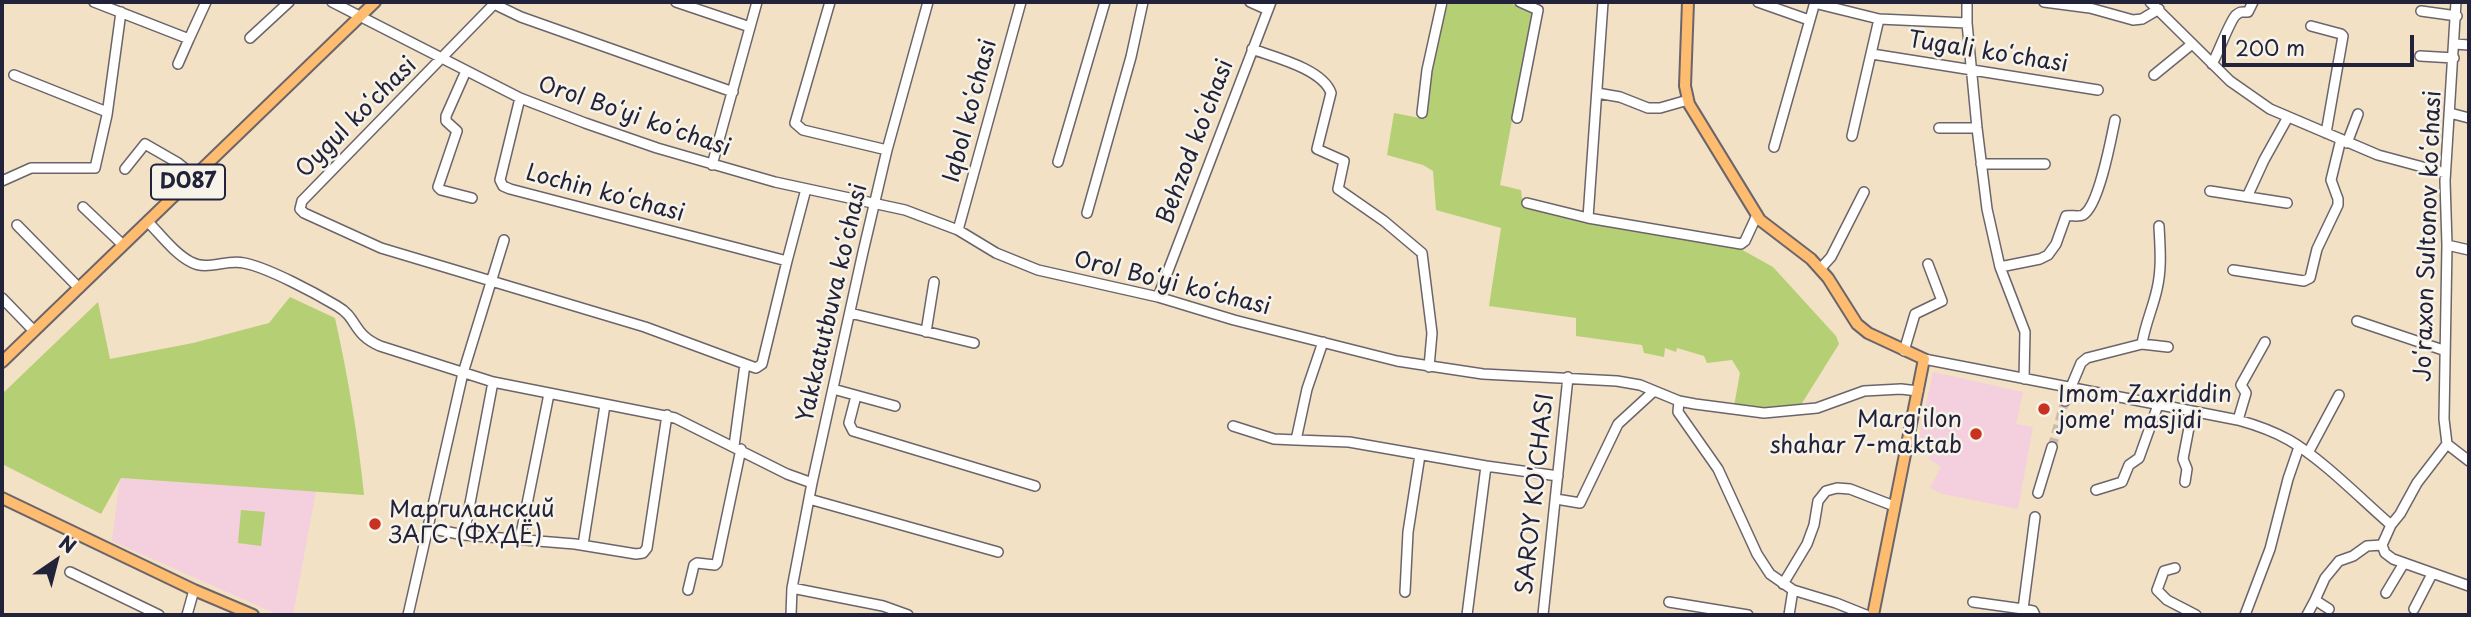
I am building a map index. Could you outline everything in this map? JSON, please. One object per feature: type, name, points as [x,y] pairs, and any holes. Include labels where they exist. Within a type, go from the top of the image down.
[{"type":"main road","name":"D087","points":[[2,362],[374,2]]},
{"type":"main road","points":[[1688,2],[1685,86],[1688,100],[1760,220],[1787,238],[1821,268],[1857,324],[1868,334],[1924,359],[1874,615]]},
{"type":"main road","points":[[2,498],[194,590],[230,611],[253,615]]},
{"type":"street","points":[[94,2],[189,39]]},
{"type":"street","points":[[178,64],[206,2]]},
{"type":"street","points":[[250,38],[289,2]]},
{"type":"street","name":"Orol Boʻyi koʻchasi","points":[[332,2],[520,98],[597,128],[712,165],[915,213],[958,230],[996,253],[1038,270],[1158,297],[1322,342],[1429,368],[1483,374],[1617,381],[1640,385],[1679,401],[1729,410],[1787,412],[1829,405],[1864,391],[1918,391]]},
{"type":"street","points":[[676,2],[750,27]]},
{"type":"street","points":[[712,165],[757,2]]},
{"type":"street","points":[[830,2],[795,120],[796,126],[887,150]]},
{"type":"street","name":"Yakkatutbuva koʻchasi","points":[[791,615],[792,588],[812,483],[887,150],[928,2]]},
{"type":"street","name":"Iqbol koʻchasi","points":[[958,230],[1021,2]]},
{"type":"street","points":[[1058,162],[1105,2]]},
{"type":"street","points":[[1087,213],[1143,2]]},
{"type":"street","points":[[1250,2],[1270,6]]},
{"type":"street","points":[[1422,113],[1432,43],[1442,2]]},
{"type":"street","points":[[1517,118],[1538,10],[1520,2]]},
{"type":"street","points":[[1588,218],[1603,2]]},
{"type":"street","points":[[1758,2],[1810,20]]},
{"type":"street","points":[[1774,147],[1814,2],[1879,19],[1967,23]]},
{"type":"street","points":[[1967,2],[1981,164],[2000,267],[2025,332],[2024,379]]},
{"type":"street","points":[[2044,2],[2090,9],[2133,20],[2142,19],[2157,5],[2212,64],[2248,95],[2288,117],[2378,155],[2445,173]]},
{"type":"street","points":[[2212,64],[2235,16],[2248,12],[2253,2]]},
{"type":"street","name":"Joʻraxon Sultonov koʻchasi","points":[[2447,444],[2444,419],[2447,245],[2445,173],[2456,2]]},
{"type":"street","points":[[442,59],[495,3],[521,18],[733,92]]},
{"type":"street","name":"Behzod koʻchasi","points":[[1158,297],[1270,6]]},
{"type":"street","points":[[2421,11],[2457,16]]},
{"type":"street","points":[[2,181],[31,169],[95,168],[107,112],[121,12]]},
{"type":"street","points":[[1852,136],[1879,19]]},
{"type":"street","points":[[2311,26],[2343,36],[2326,133]]},
{"type":"street","points":[[2154,75],[2192,44]]},
{"type":"street","points":[[2455,44],[2469,45]]},
{"type":"street","points":[[1252,49],[1301,66],[1329,86],[1331,93],[1317,149],[1344,161],[1338,189],[1384,221],[1422,253],[1432,333],[1429,368]]},
{"type":"street","name":"Tugali koʻchasi","points":[[1872,54],[2098,90]]},
{"type":"street","points":[[2420,56],[2454,58]]},
{"type":"street","name":"Oygul koʻchasi","points":[[442,59],[302,201],[300,209],[365,243],[645,327],[746,364]]},
{"type":"street","points":[[466,71],[446,116],[446,121],[457,131],[438,187],[471,198]]},
{"type":"street","points":[[14,75],[107,112]]},
{"type":"street","points":[[1597,93],[1620,97],[1648,108],[1660,108],[1688,100]]},
{"type":"street","name":"Lochin koʻchasi","points":[[520,98],[500,176],[500,184],[503,187],[786,261]]},
{"type":"street","points":[[2450,113],[2469,118]]},
{"type":"street","points":[[2233,270],[2304,281],[2311,278],[2317,249],[2338,205],[2331,184],[2344,141],[2358,114]]},
{"type":"street","points":[[2248,197],[2264,160],[2288,117]]},
{"type":"street","points":[[2000,267],[2044,258],[2053,248],[2066,216],[2080,216],[2085,213],[2100,185],[2115,120]]},
{"type":"street","points":[[1939,128],[1977,128]]},
{"type":"street","points":[[125,169],[145,144],[178,163],[194,176]]},
{"type":"street","points":[[1981,164],[2045,164]]},
{"type":"street","points":[[688,590],[694,565],[717,563],[737,447],[746,364],[756,368],[762,364],[806,189]]},
{"type":"street","points":[[2210,191],[2287,203]]},
{"type":"street","points":[[1821,268],[1831,257],[1864,192]]},
{"type":"street","points":[[1527,203],[1588,218],[1741,244],[1757,215]]},
{"type":"street","points":[[83,207],[123,245]]},
{"type":"street","points":[[148,222],[193,264],[205,266],[238,262],[255,266],[338,307],[350,317],[359,333],[369,341],[493,382],[667,415],[718,441],[737,447],[787,474],[812,483]]},
{"type":"street","points":[[17,225],[79,288]]},
{"type":"street","points":[[2142,344],[2157,288],[2159,226]]},
{"type":"street","points":[[408,615],[463,373],[504,240]]},
{"type":"street","points":[[2447,245],[2469,250]]},
{"type":"street","points":[[1904,351],[1915,314],[1942,301],[1928,264]]},
{"type":"street","points":[[926,332],[934,282]]},
{"type":"street","points":[[2,299],[34,331]]},
{"type":"street","points":[[850,313],[974,343]]},
{"type":"street","points":[[2357,321],[2444,350]]},
{"type":"street","points":[[1296,440],[1307,388],[1322,342]]},
{"type":"street","points":[[2238,420],[2246,393],[2241,385],[2264,342]]},
{"type":"street","points":[[2065,401],[2083,360],[2142,344],[2168,347]]},
{"type":"street","points":[[1924,359],[2238,420],[2262,428],[2304,450],[2391,525]]},
{"type":"street","name":"SAROY KO'CHASI","points":[[1543,615],[1568,377]]},
{"type":"street","points":[[464,535],[493,382]]},
{"type":"street","points":[[833,390],[895,406]]},
{"type":"street","points":[[1556,499],[1580,503],[1618,424],[1654,391]]},
{"type":"street","points":[[520,539],[549,394]]},
{"type":"street","points":[[2245,615],[2270,550],[2288,479],[2340,395]]},
{"type":"street","points":[[856,396],[849,423],[853,431],[1035,486]]},
{"type":"street","points":[[1679,401],[1678,412],[1723,476],[1757,554],[1770,574],[1793,590],[1866,615]]},
{"type":"street","points":[[583,545],[605,405]]},
{"type":"street","points":[[2096,490],[2122,482],[2129,465],[2139,458],[2158,405]]},
{"type":"street","points":[[2185,482],[2187,469],[2183,459],[2192,412]]},
{"type":"street","points":[[428,528],[464,535],[583,545],[636,554],[646,551],[667,415]]},
{"type":"street","points":[[1233,426],[1274,439],[1349,442],[1558,476]]},
{"type":"street","points":[[2469,461],[2447,444],[2417,483],[2382,545],[2385,553],[2404,563],[2469,586]]},
{"type":"street","points":[[2038,494],[2052,447]]},
{"type":"street","points":[[1405,592],[1408,532],[1420,455]]},
{"type":"street","points":[[1468,615],[1486,466]]},
{"type":"street","points":[[1783,584],[1811,536],[1818,501],[1826,491],[1850,489],[1894,506]]},
{"type":"street","points":[[809,499],[998,552]]},
{"type":"street","points":[[2023,609],[2035,517]]},
{"type":"street","points":[[2307,615],[2325,578],[2339,561],[2353,556],[2367,546],[2382,545]]},
{"type":"street","points":[[2386,593],[2404,563]]},
{"type":"street","points":[[2175,568],[2164,571],[2158,593],[2196,615]]},
{"type":"street","points":[[70,572],[159,615]]},
{"type":"street","points":[[2414,609],[2431,573]]},
{"type":"street","points":[[792,588],[883,607],[908,615]]},
{"type":"street","points":[[187,615],[194,590]]},
{"type":"street","points":[[1789,615],[1793,590]]},
{"type":"street","points":[[2315,600],[2329,609]]},
{"type":"street","points":[[1669,602],[1748,615]]},
{"type":"street","points":[[1973,602],[2033,611],[2035,615]]},
{"type":"shaded area","name":"Marg'ilon shahar 7-maktab","points":[[1933,372],[2023,392],[2016,424],[2033,427],[2018,509],[1943,494],[1930,488],[1941,467],[1929,459],[1935,445],[1918,441]]},
{"type":"shaded area","points":[[120,478],[316,491],[293,615],[279,615],[112,541]]},
{"type":"green space","points":[[1449,2],[1507,2],[1532,12],[1500,185],[1521,190],[1522,199],[1737,247],[1773,267],[1836,336],[1839,344],[1799,408],[1734,406],[1740,373],[1732,360],[1707,363],[1704,356],[1677,348],[1676,352],[1665,348],[1664,357],[1644,353],[1642,345],[1576,336],[1576,318],[1489,306],[1501,228],[1436,210],[1433,171],[1423,165],[1387,155],[1394,113],[1425,119],[1439,25]]},
{"type":"green space","points":[[290,297],[335,318],[352,406],[364,495],[121,478],[101,514],[2,464],[2,394],[98,302],[110,359],[193,343],[269,323]]},
{"type":"green space","points":[[241,510],[265,512],[261,546],[238,543]]},
{"type":"tunnel","points":[[2052,447],[2065,401]]},
{"type":"place","name":"Imom Zaxriddin jome' masjidi","points":[[2044,409]]},
{"type":"place","name":"Marg'ilon shahar 7-maktab","points":[[1976,434]]},
{"type":"place","name":"Маргиланский ЗАГС (ФХДЁ)","points":[[375,524]]}]
